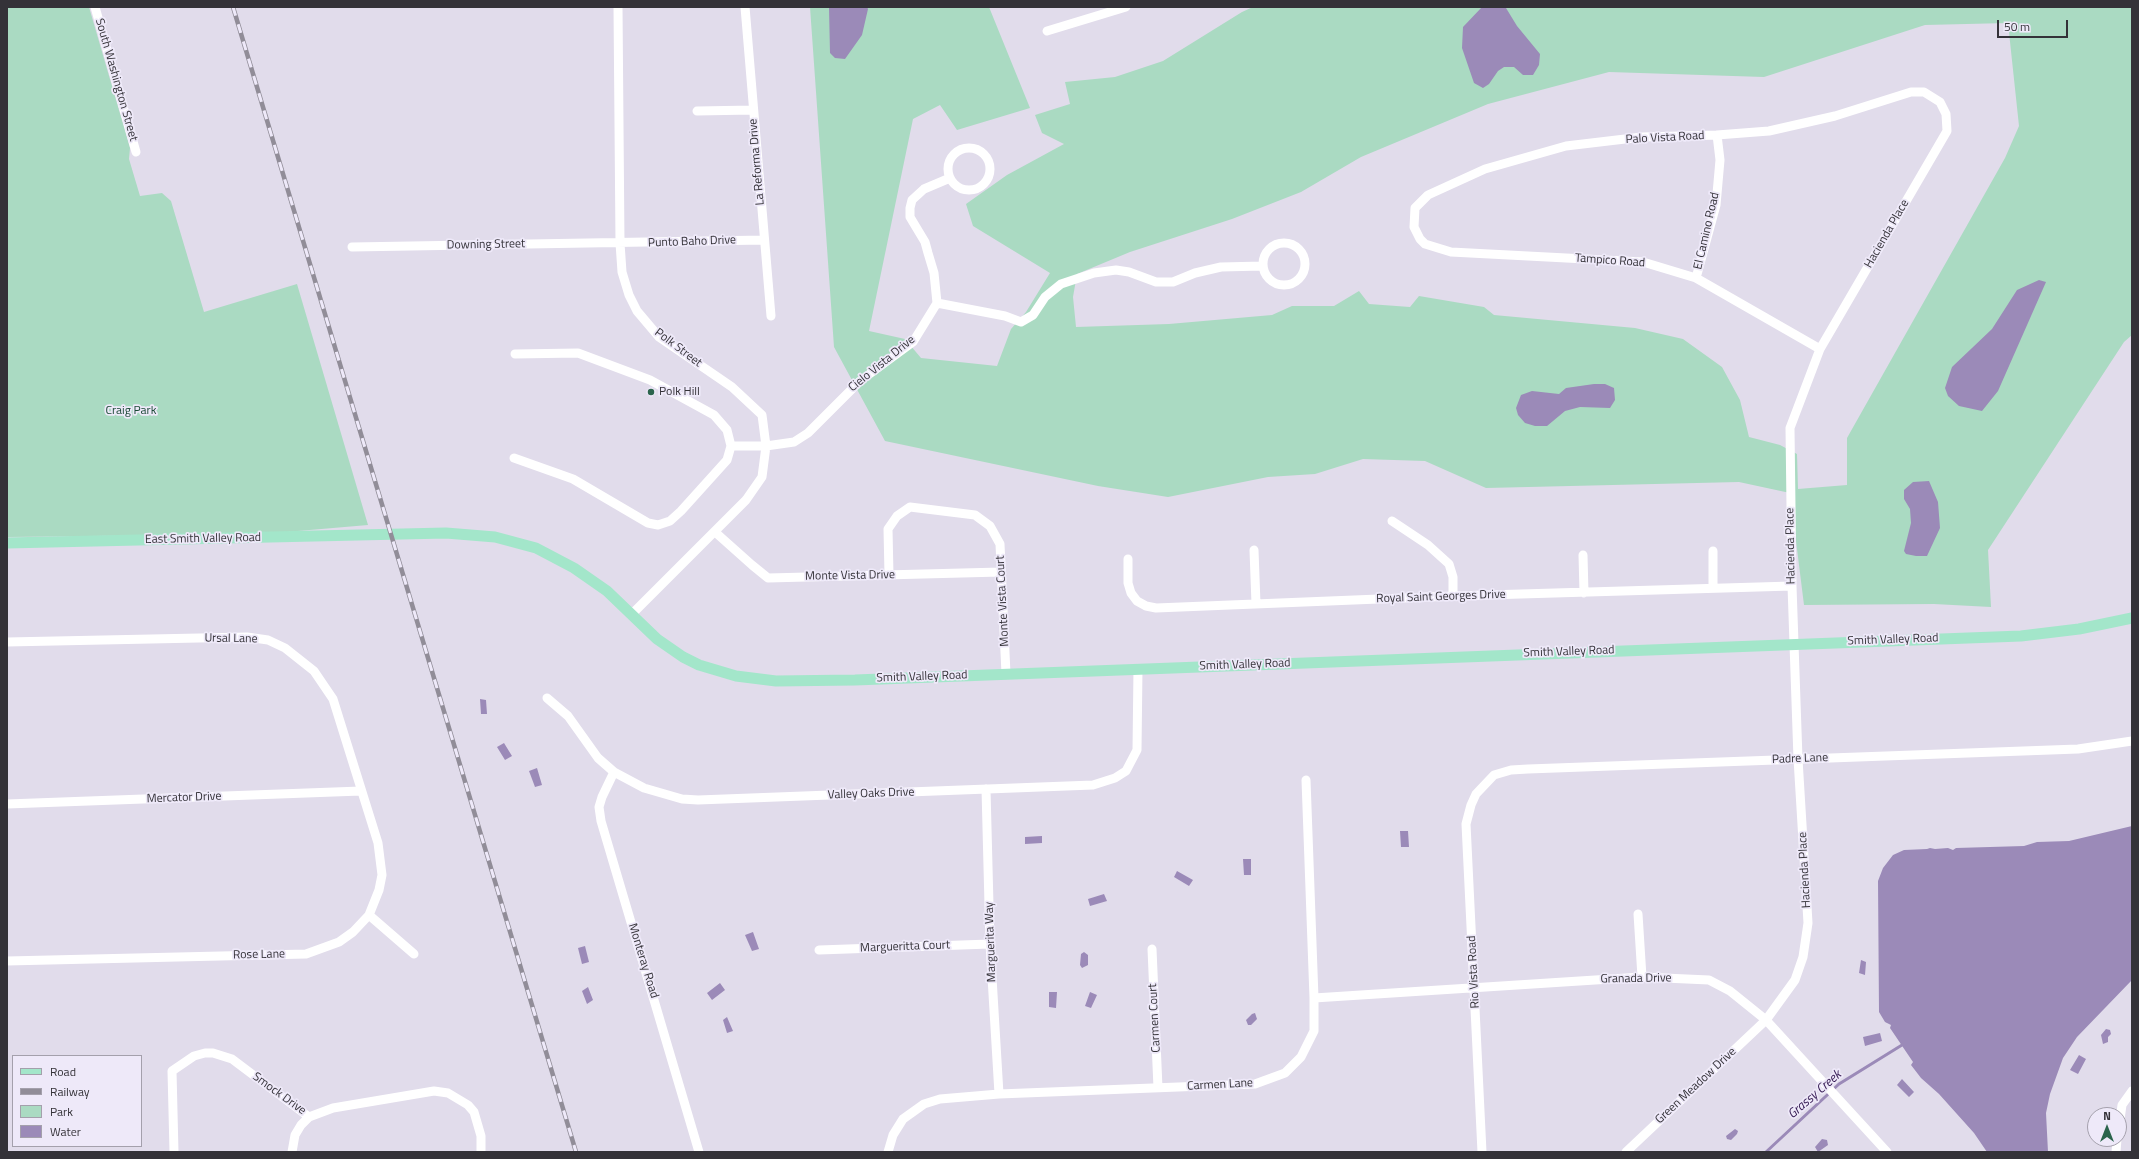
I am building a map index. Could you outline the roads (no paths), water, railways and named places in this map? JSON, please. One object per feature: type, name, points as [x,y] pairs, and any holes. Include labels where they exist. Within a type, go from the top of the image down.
[{"type":"main road","name":"Smith Valley Road","points":[[400,534],[470,534],[495,537],[536,548],[555,557],[607,591],[630,615],[657,639],[683,656],[718,672],[756,680],[806,681],[1138,670],[2043,634],[2079,629],[2132,618]]},
{"type":"main road","name":"East Smith Valley Road","points":[[7,543],[400,534]]},
{"type":"street","name":"South Washington Street","points":[[95,7],[136,152]]},
{"type":"street","name":"Polk Street","points":[[618,7],[620,244],[622,272],[629,295],[637,311],[659,337],[732,387],[762,415],[766,446],[762,477],[746,500],[630,615]]},
{"type":"street","name":"La Reforma Drive","points":[[745,7],[771,316]]},
{"type":"street","points":[[1047,30],[1126,7]]},
{"type":"street","name":"Palo Vista Road","points":[[1414,227],[1415,208],[1428,195],[1485,169],[1566,146],[1642,137],[1717,135],[1769,131],[1820,119],[1911,92],[1924,92],[1940,102]]},
{"type":"street","name":"Hacienda Place","points":[[1766,1020],[1796,980],[1803,958],[1808,923],[1798,759],[1792,586],[1790,428],[1820,349],[1947,131],[1946,114],[1940,102]]},
{"type":"street","points":[[698,111],[753,110]]},
{"type":"street","name":"El Camino Road","points":[[1696,278],[1716,205],[1720,160],[1717,135]]},
{"type":"street","points":[[971,148],[977,150],[987,159],[990,172],[988,178],[978,188],[965,190],[959,187],[950,178],[948,172],[950,160],[958,151],[971,148]]},
{"type":"street","points":[[950,178],[924,189],[912,200],[910,208],[910,217],[925,242],[934,273],[937,303],[1005,316],[1021,322],[1033,315],[1045,297],[1061,284],[1094,273],[1116,270],[1129,272],[1156,282],[1173,282],[1195,273],[1221,267],[1263,266]]},
{"type":"street","name":"Tampico Road","points":[[1414,227],[1420,239],[1425,244],[1450,252],[1643,262],[1696,278],[1820,349]]},
{"type":"street","name":"Punto Baho Drive","points":[[620,244],[764,240]]},
{"type":"street","points":[[1284,242],[1298,247],[1305,259],[1304,272],[1294,282],[1288,284],[1275,282],[1269,278],[1263,266],[1266,253],[1277,244],[1284,242]]},
{"type":"street","name":"Downing Street","points":[[352,247],[620,244]]},
{"type":"street","name":"Cielo Vista Drive","points":[[731,446],[766,446],[794,442],[808,433],[860,381],[913,342],[937,303]]},
{"type":"street","points":[[514,458],[573,479],[648,522],[658,525],[670,521],[681,511],[727,460],[731,446],[727,430],[714,415],[650,380],[578,353],[515,354]]},
{"type":"street","name":"Monte Vista Court","points":[[889,575],[888,528],[896,516],[910,507],[975,515],[990,526],[1000,544],[1006,674]]},
{"type":"street","points":[[1392,521],[1428,545],[1449,564],[1453,577],[1453,596]]},
{"type":"street","name":"Monte Vista Drive","points":[[715,532],[768,578],[1001,572]]},
{"type":"street","points":[[1254,550],[1256,604]]},
{"type":"street","points":[[1713,551],[1713,588]]},
{"type":"street","points":[[1583,555],[1584,592]]},
{"type":"street","name":"Royal Saint Georges Drive","points":[[1128,559],[1128,583],[1131,593],[1137,601],[1146,606],[1156,608],[1453,596],[1792,586]]},
{"type":"street","name":"Ursal Lane","points":[[7,642],[247,637],[268,640],[280,645],[314,671],[333,699],[361,791]]},
{"type":"street","name":"Valley Oaks Drive","points":[[547,698],[568,716],[598,758],[614,772],[644,788],[682,799],[698,800],[1093,786],[1115,778],[1126,770],[1137,750],[1138,670]]},
{"type":"street","name":"Padre Lane","points":[[1476,794],[1494,775],[1511,770],[2078,749],[2132,741]]},
{"type":"street","name":"Monteray Road","points":[[614,772],[599,807],[601,821],[700,1152]]},
{"type":"street","name":"Carmen Lane","points":[[888,1152],[893,1135],[903,1119],[924,1104],[940,1099],[999,1094],[1255,1084],[1285,1073],[1302,1057],[1314,1031],[1306,780]]},
{"type":"street","name":"Marguerita Way","points":[[986,789],[990,944],[999,1094]]},
{"type":"street","name":"Mercator Drive","points":[[7,804],[361,791]]},
{"type":"street","name":"Rose Lane","points":[[7,961],[306,954],[339,942],[353,932],[369,915],[379,890],[382,875],[381,856],[361,791]]},
{"type":"street","name":"Rio Vista Road","points":[[1476,794],[1469,809],[1466,824],[1482,1152]]},
{"type":"street","points":[[1638,914],[1642,977]]},
{"type":"street","points":[[369,915],[414,954]]},
{"type":"street","name":"Margueritta Court","points":[[819,950],[990,944]]},
{"type":"street","name":"Carmen Court","points":[[1152,949],[1158,1088]]},
{"type":"street","name":"Granada Drive","points":[[1314,998],[1642,977],[1709,980],[1730,991],[1766,1020],[1887,1152]]},
{"type":"street","name":"Green Meadow Drive","points":[[1626,1152],[1766,1020]]},
{"type":"street","name":"Smock Drive","points":[[174,1152],[172,1071],[194,1056],[205,1053],[213,1053],[232,1058],[310,1117],[333,1108],[434,1091],[448,1093],[468,1105],[474,1112],[481,1136],[480,1152]]},
{"type":"street","points":[[2122,1107],[2132,1091]]},
{"type":"street","points":[[292,1152],[295,1135],[301,1125],[310,1117]]},
{"type":"water","points":[[829,7],[867,7],[868,9],[862,35],[845,59],[835,58],[830,53]]},
{"type":"water","points":[[1482,7],[1506,8],[1517,26],[1540,54],[1539,65],[1533,75],[1523,75],[1514,67],[1504,67],[1498,71],[1489,84],[1483,88],[1474,83],[1462,48],[1463,27]]},
{"type":"water","points":[[2039,280],[2046,282],[1998,391],[1982,411],[1959,406],[1948,396],[1945,388],[1952,367],[1992,329],[2017,290]]},
{"type":"water","points":[[1605,384],[1614,388],[1615,400],[1610,408],[1580,407],[1565,411],[1547,426],[1535,426],[1525,423],[1518,415],[1516,408],[1521,395],[1532,391],[1559,394],[1566,388]]},
{"type":"water","points":[[1929,481],[1938,502],[1940,528],[1927,556],[1906,554],[1904,551],[1911,523],[1910,509],[1904,499],[1904,490],[1913,482]]},
{"type":"water","points":[[480,699],[486,700],[487,714],[481,714]]},
{"type":"water","points":[[504,743],[512,756],[505,760],[497,747]]},
{"type":"water","points":[[537,768],[542,785],[535,787],[529,771]]},
{"type":"water","points":[[2132,826],[2132,980],[2077,1037],[2063,1058],[2050,1094],[2046,1113],[2048,1152],[1987,1152],[1974,1133],[1939,1094],[1921,1078],[1911,1065],[1913,1062],[1890,1028],[1891,1025],[1885,1022],[1879,1012],[1878,881],[1883,868],[1893,855],[1904,850],[1948,848],[1953,850],[1956,848],[2024,846],[2037,842],[2069,841]]},
{"type":"water","points":[[1400,831],[1408,831],[1409,847],[1401,847]]},
{"type":"water","points":[[1042,836],[1042,843],[1025,844],[1025,837]]},
{"type":"water","points":[[1243,859],[1251,859],[1251,875],[1244,875]]},
{"type":"water","points":[[1177,871],[1193,880],[1189,886],[1174,877]]},
{"type":"water","points":[[1104,894],[1107,901],[1090,906],[1088,899]]},
{"type":"water","points":[[753,932],[759,949],[752,951],[745,935]]},
{"type":"water","points":[[585,946],[589,962],[582,964],[578,948]]},
{"type":"water","points":[[1084,952],[1088,955],[1088,965],[1082,968],[1080,965],[1081,954]]},
{"type":"water","points":[[1861,960],[1866,962],[1865,975],[1859,973]]},
{"type":"water","points":[[720,983],[725,990],[712,1000],[707,993]]},
{"type":"water","points":[[588,987],[593,1000],[587,1004],[582,991]]},
{"type":"water","points":[[1049,992],[1057,992],[1056,1008],[1049,1007]]},
{"type":"water","points":[[1090,992],[1097,995],[1091,1008],[1085,1006]]},
{"type":"water","points":[[1255,1013],[1257,1019],[1251,1025],[1248,1025],[1246,1020]]},
{"type":"water","points":[[727,1017],[733,1031],[727,1033],[723,1020]]},
{"type":"water","points":[[2106,1029],[2110,1030],[2111,1034],[2108,1037],[2108,1042],[2103,1044],[2101,1035]]},
{"type":"water","points":[[1880,1033],[1882,1041],[1865,1046],[1863,1037]]},
{"type":"water","points":[[2079,1055],[2086,1059],[2078,1074],[2070,1070]]},
{"type":"water","points":[[1902,1079],[1914,1092],[1909,1097],[1897,1085]]},
{"type":"water","points":[[1735,1129],[1738,1131],[1737,1134],[1731,1140],[1727,1139],[1726,1136]]},
{"type":"water","points":[[1822,1139],[1827,1140],[1828,1145],[1818,1152],[1815,1147]]},
{"type":"waterway","name":"Grassy Creek","points":[[1766,1152],[1839,1084],[1902,1045]]},
{"type":"railway","points":[[233,7],[576,1152]]},
{"type":"place","name":"Polk Hill","points":[[651,392]]},
{"type":"park label","name":"Craig Park","points":[[131,411]]}]
